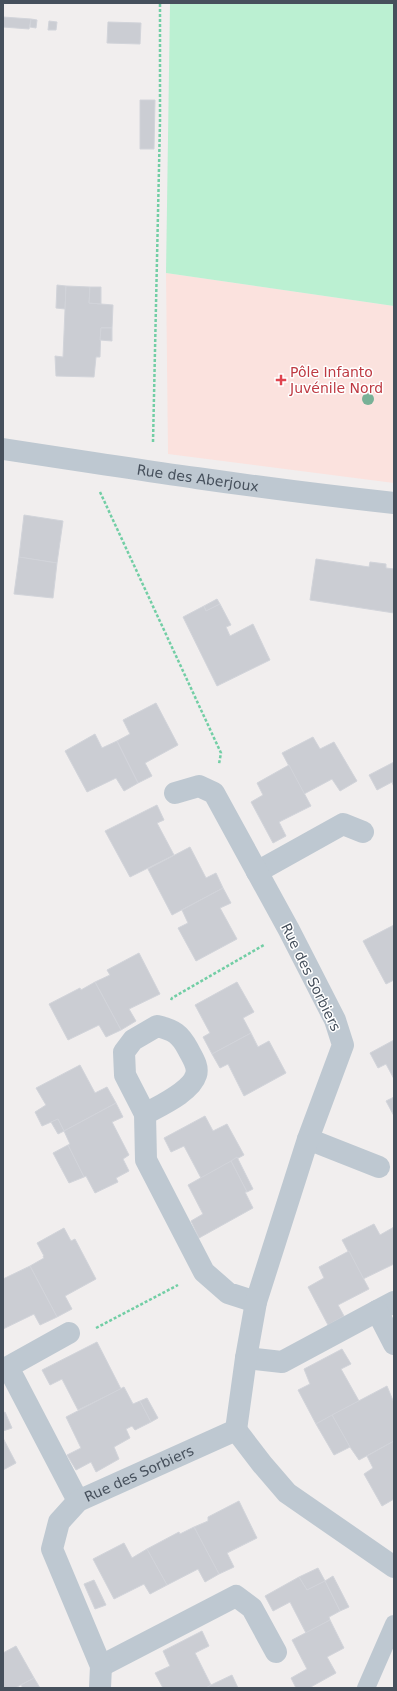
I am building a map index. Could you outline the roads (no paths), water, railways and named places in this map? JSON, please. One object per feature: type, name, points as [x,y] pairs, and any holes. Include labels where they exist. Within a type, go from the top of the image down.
[{"type":"street","name":"Rue des Aberjoux","points":[[3,449],[153,473],[295,493],[394,503]]},
{"type":"street","name":"Rue des Sorbiers","points":[[100,1688],[101,1666],[52,1549],[59,1522],[78,1501],[236,1430],[246,1358],[256,1302],[308,1139],[342,1045],[335,1020],[289,930],[214,793],[199,786],[175,793]]},
{"type":"street","points":[[257,872],[343,824],[363,832]]},
{"type":"street","points":[[145,1114],[187,1089],[196,1075],[195,1062],[181,1036],[169,1029],[157,1026],[133,1040],[124,1052],[124,1075],[145,1114],[146,1160],[204,1272],[228,1293],[256,1302]]},
{"type":"street","points":[[308,1139],[379,1167]]},
{"type":"street","points":[[246,1358],[282,1362],[385,1307],[394,1344]]},
{"type":"street","points":[[69,1333],[8,1367],[78,1501]]},
{"type":"street","points":[[236,1430],[287,1493],[394,1567]]},
{"type":"street","points":[[101,1666],[236,1596],[252,1608],[276,1652]]},
{"type":"lane","points":[[366,1688],[394,1624]]},
{"type":"place","name":"Pôle Infanto Juvénile Nord","points":[[281,380]]}]
